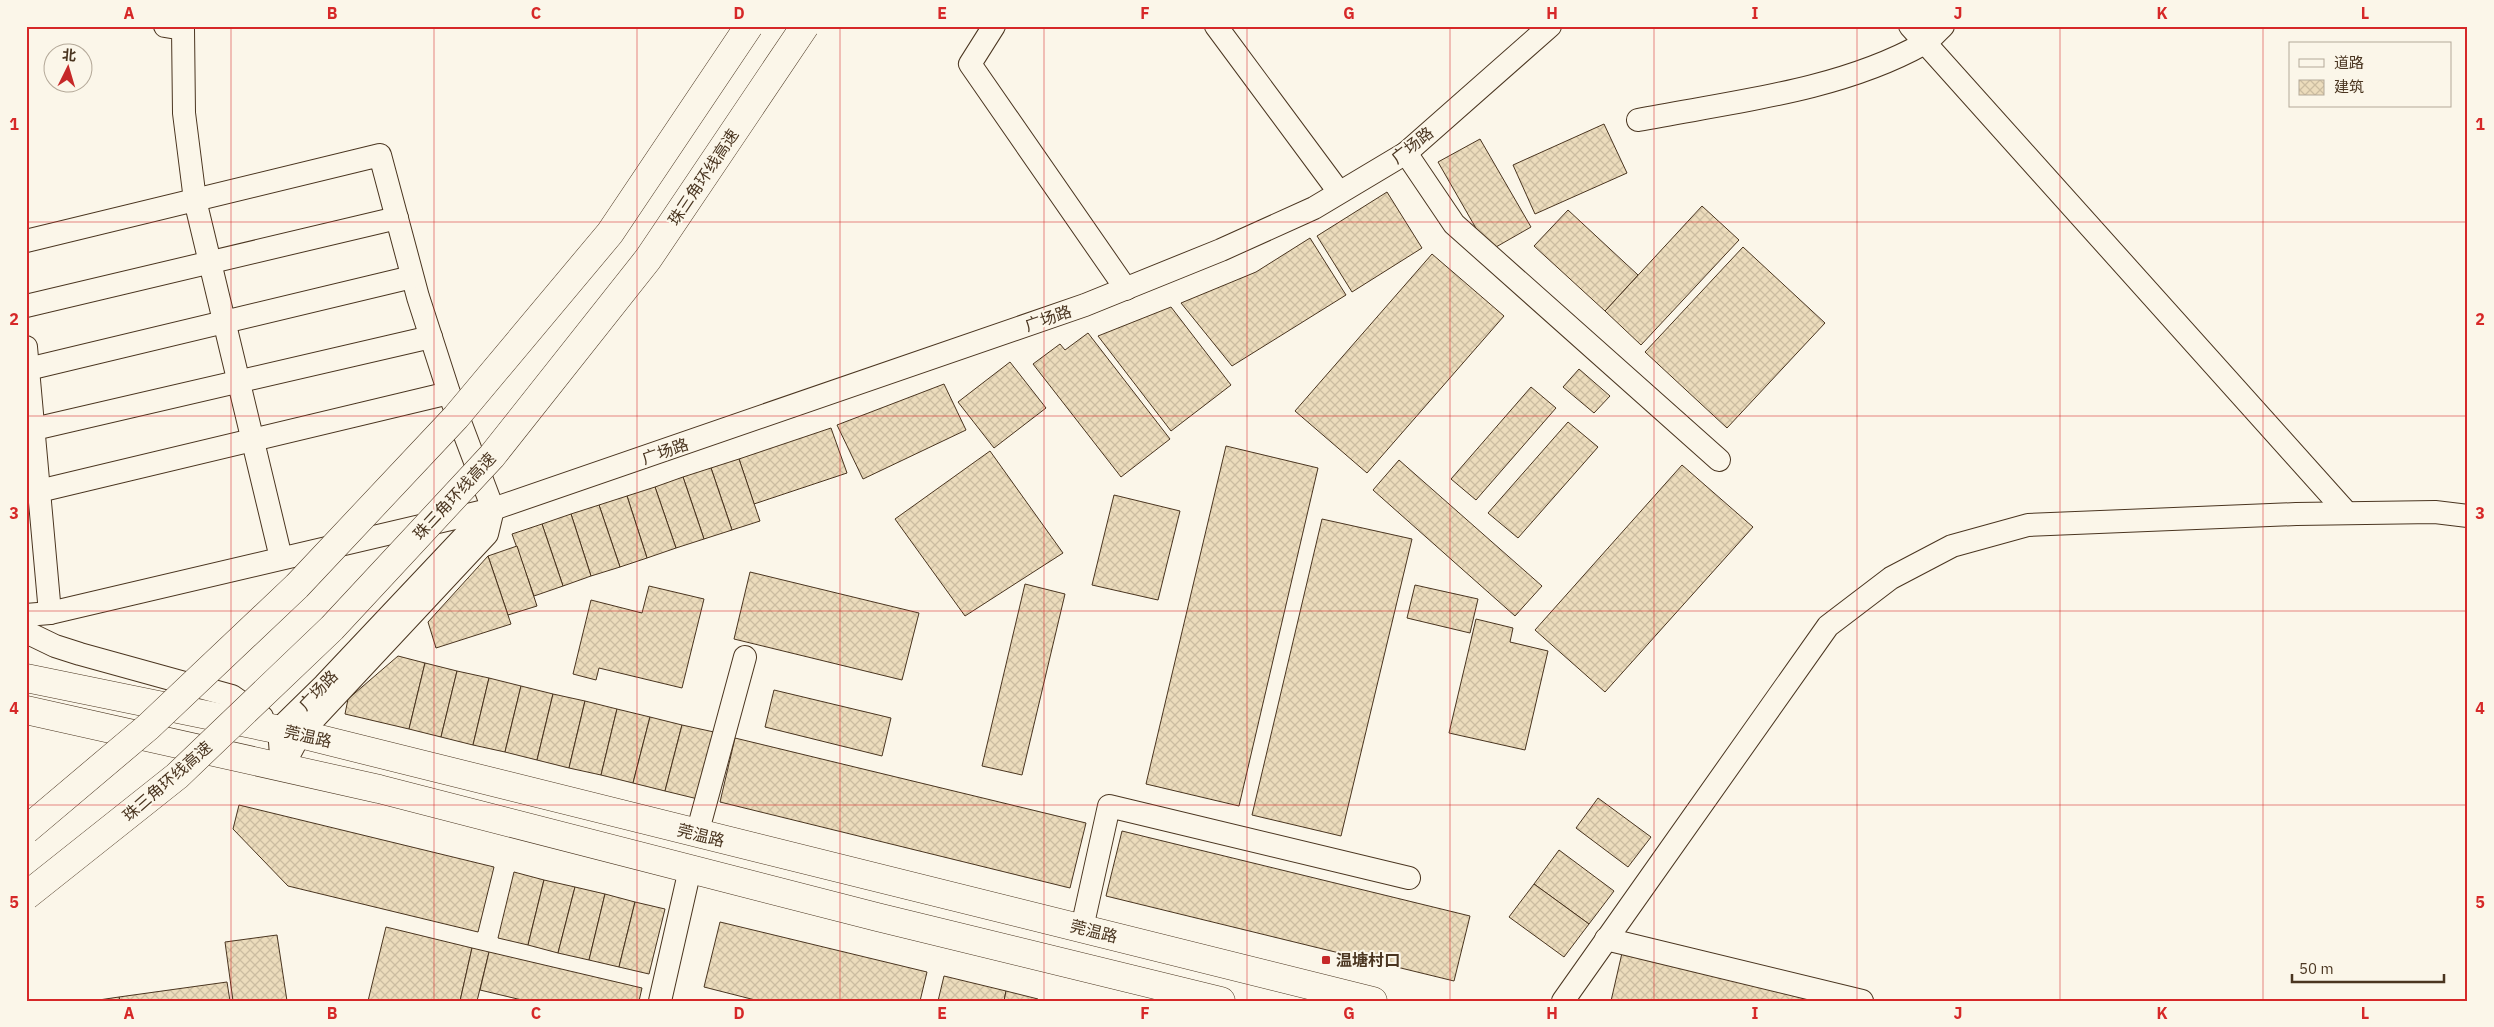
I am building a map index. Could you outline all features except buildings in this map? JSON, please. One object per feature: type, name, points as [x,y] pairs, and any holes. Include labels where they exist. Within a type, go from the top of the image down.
[{"type":"main road","points":[[26,830],[148,727],[297,586],[456,417],[610,233],[749,26]]},
{"type":"main road","name":"珠三角环线高速","points":[[26,896],[184,769],[332,628],[492,456],[648,259],[805,26]]},
{"type":"main road","name":"莞温路","points":[[26,678],[289,732],[1373,1001]]},
{"type":"main road","points":[[26,710],[379,789],[690,869],[1221,1001]]},
{"type":"street","points":[[165,26],[183,29],[184,113],[195,200],[281,558]]},
{"type":"street","points":[[994,26],[970,64],[1126,289]]},
{"type":"street","points":[[1216,26],[1340,192]]},
{"type":"street","name":"广场路","points":[[26,615],[50,612],[493,509],[1048,318],[1126,289],[1221,250],[1314,208],[1406,154],[1550,26]]},
{"type":"street","points":[[1910,26],[2347,513]]},
{"type":"street","points":[[1638,120],[1791,90],[1861,72],[1925,43],[1943,26]]},
{"type":"street","points":[[1406,154],[1454,224],[1719,460]]},
{"type":"street","points":[[26,241],[380,155],[412,277],[431,337],[493,509]]},
{"type":"street","points":[[26,306],[397,218]]},
{"type":"street","points":[[50,612],[27,358],[224,322],[412,277]]},
{"type":"street","points":[[34,429],[431,337]]},
{"type":"street","points":[[39,491],[450,393]]},
{"type":"street","name":"广场路","points":[[289,732],[487,534],[493,509]]},
{"type":"street","points":[[1563,1000],[1828,626],[1891,578],[1952,546],[2028,526],[2347,513],[2435,512],[2468,516]]},
{"type":"street","points":[[26,632],[55,646],[80,654],[232,696],[289,732],[282,768]]},
{"type":"street","points":[[697,834],[745,657]]},
{"type":"street","points":[[1082,928],[1109,806],[1409,878]]},
{"type":"street","points":[[660,1001],[690,869]]},
{"type":"street","points":[[1606,939],[1862,1001]]},
{"type":"place","name":"温塘村口","points":[[1326,960]]}]
